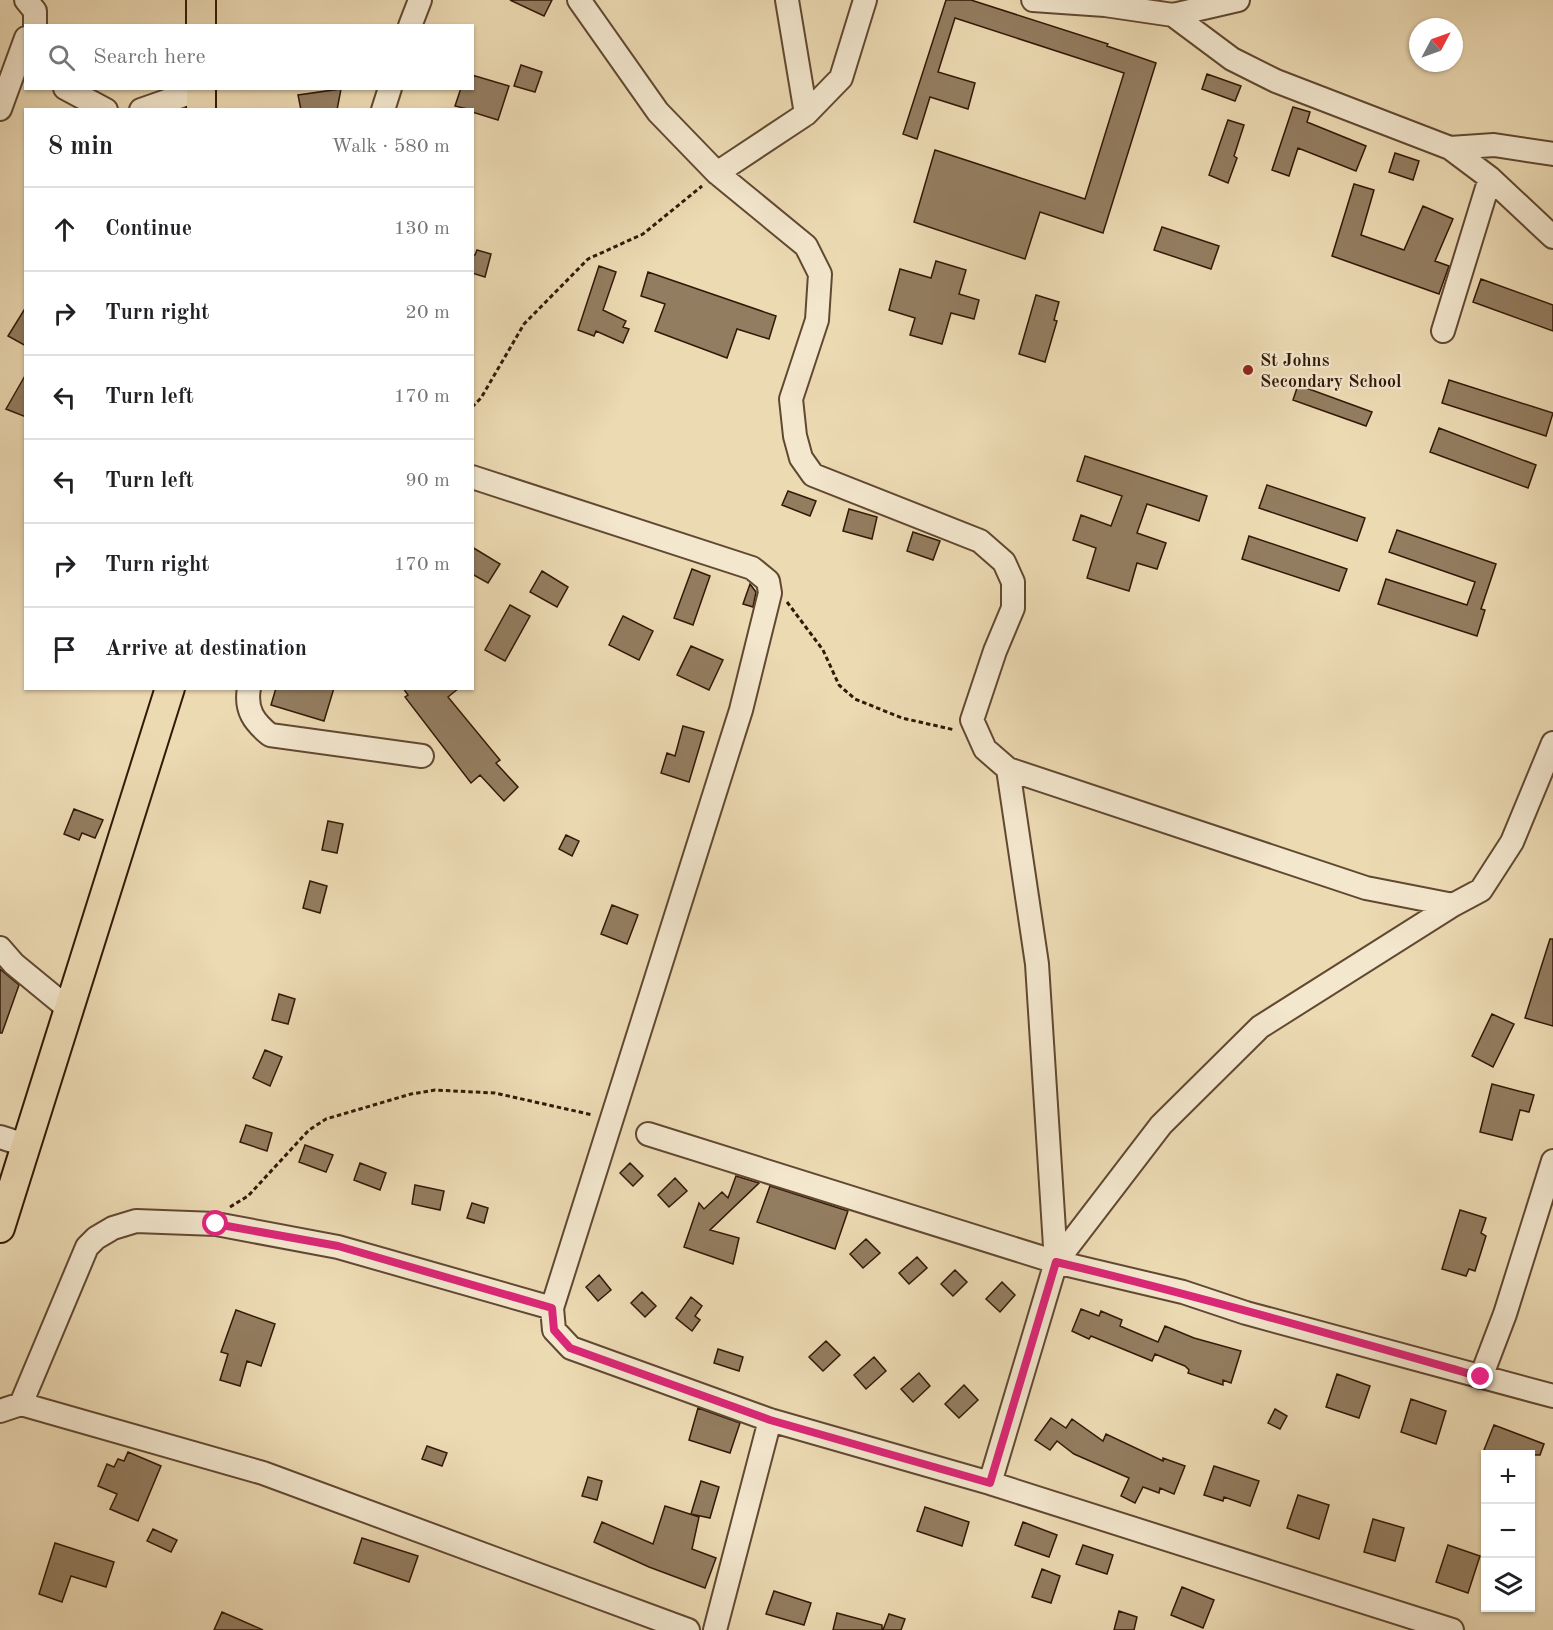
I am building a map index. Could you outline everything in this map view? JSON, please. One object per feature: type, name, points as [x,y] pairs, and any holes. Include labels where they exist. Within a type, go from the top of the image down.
[{"type":"main road","points":[[201,0],[201,24]]},
{"type":"main road","points":[[201,90],[201,108]]},
{"type":"main road","points":[[0,1228],[13,1141],[70,1010],[169,690]]},
{"type":"street","points":[[411,24],[420,0]]},
{"type":"street","points":[[579,0],[658,112],[717,173],[806,246],[820,274],[817,320],[791,399],[795,436],[801,458],[813,475],[980,541],[1004,562],[1013,582],[1013,608],[972,720],[985,749],[1008,769],[1366,888],[1453,905]]},
{"type":"street","points":[[787,0],[806,114]]},
{"type":"street","points":[[717,173],[806,114],[841,78],[865,0]]},
{"type":"street","points":[[1034,0],[1105,5],[1173,15],[1238,0]]},
{"type":"street","points":[[1173,15],[1232,59],[1276,81],[1450,148],[1490,178],[1553,237]]},
{"type":"street","points":[[0,109],[24,43]]},
{"type":"street","points":[[69,90],[101,108]]},
{"type":"street","points":[[147,108],[198,90]]},
{"type":"street","points":[[384,108],[389,90]]},
{"type":"street","points":[[1450,148],[1494,146],[1553,154]]},
{"type":"street","points":[[1443,331],[1490,178]]},
{"type":"street","points":[[474,478],[752,568],[768,581],[770,592],[741,710],[552,1308],[554,1330],[570,1348],[770,1420],[990,1483],[1452,1630]]},
{"type":"street","points":[[249,690],[247,701],[254,721],[270,735],[422,756]]},
{"type":"street","points":[[1056,1262],[1161,1125],[1260,1027],[1453,905],[1481,890],[1512,843],[1553,743]]},
{"type":"street","points":[[990,1483],[1056,1262],[1037,964],[1008,769]]},
{"type":"street","points":[[0,948],[14,964],[70,1010]]},
{"type":"street","points":[[648,1134],[1056,1262],[1183,1292],[1246,1313],[1553,1396]]},
{"type":"street","points":[[1481,1377],[1505,1314],[1553,1161]]},
{"type":"street","points":[[552,1308],[338,1246],[216,1224],[136,1221],[113,1228],[96,1238],[87,1247],[11,1408],[263,1473],[688,1630]]},
{"type":"street","points":[[715,1630],[770,1420]]},
{"type":"path","points":[[474,405],[481,398],[524,324],[588,259],[643,234],[717,173]]},
{"type":"path","points":[[768,581],[791,606],[823,650],[839,685],[855,699],[902,718],[977,735]]},
{"type":"path","points":[[216,1224],[232,1205],[248,1196],[309,1131],[326,1119],[411,1094],[435,1090],[495,1093],[610,1119]]},
{"type":"building","points":[[510,0],[552,0],[544,16]]},
{"type":"building","points":[[946,0],[971,0],[1108,44],[1107,46],[1156,63],[1103,233],[1040,212],[1025,259],[914,222],[935,150],[1085,199],[1124,73],[955,18],[938,72],[975,83],[968,109],[930,97],[917,139],[903,134]]},
{"type":"building","points":[[521,65],[542,72],[535,92],[514,86]]},
{"type":"building","points":[[1207,74],[1241,86],[1235,101],[1202,89]]},
{"type":"building","points":[[474,76],[509,86],[498,120],[474,113],[474,108],[455,106],[460,90],[474,90]]},
{"type":"building","points":[[341,90],[337,108],[301,108],[298,95]]},
{"type":"building","points":[[1293,107],[1310,112],[1307,122],[1366,146],[1356,171],[1298,148],[1289,176],[1272,170]]},
{"type":"building","points":[[1228,120],[1244,125],[1234,156],[1237,158],[1228,183],[1209,175]]},
{"type":"building","points":[[1395,153],[1419,161],[1413,180],[1389,172]]},
{"type":"building","points":[[1354,184],[1374,190],[1361,235],[1404,250],[1423,206],[1453,219],[1435,261],[1449,266],[1439,294],[1332,256]]},
{"type":"building","points":[[1162,227],[1219,246],[1211,269],[1154,250]]},
{"type":"building","points":[[477,250],[491,254],[485,277],[474,274]]},
{"type":"building","points":[[936,261],[966,270],[959,294],[979,300],[974,319],[951,313],[942,344],[910,335],[915,318],[889,310],[900,269],[931,278]]},
{"type":"building","points":[[599,266],[616,272],[603,310],[626,321],[623,327],[629,329],[623,343],[596,331],[594,336],[578,330]]},
{"type":"building","points":[[648,272],[776,316],[769,339],[737,329],[727,358],[655,331],[665,304],[641,296]]},
{"type":"building","points":[[1481,279],[1553,305],[1553,331],[1473,302]]},
{"type":"building","points":[[1036,295],[1059,302],[1054,320],[1057,321],[1045,362],[1019,354]]},
{"type":"building","points":[[24,310],[24,345],[8,336]]},
{"type":"building","points":[[24,378],[24,416],[6,409]]},
{"type":"building","points":[[1449,380],[1553,413],[1546,436],[1442,403]]},
{"type":"building","points":[[1298,385],[1372,412],[1366,426],[1293,400]]},
{"type":"building","points":[[1439,428],[1536,465],[1528,488],[1430,452]]},
{"type":"building","points":[[1085,456],[1207,496],[1199,521],[1147,504],[1137,533],[1166,543],[1157,569],[1137,563],[1129,591],[1087,578],[1096,548],[1073,540],[1081,515],[1111,526],[1122,496],[1077,481]]},
{"type":"building","points":[[1267,485],[1365,518],[1357,541],[1259,508]]},
{"type":"building","points":[[788,491],[816,501],[810,516],[782,505]]},
{"type":"building","points":[[849,509],[877,517],[872,539],[843,531]]},
{"type":"building","points":[[1397,530],[1496,564],[1481,609],[1485,610],[1477,636],[1378,604],[1386,579],[1467,605],[1475,582],[1389,552]]},
{"type":"building","points":[[913,532],[940,541],[933,560],[907,551]]},
{"type":"building","points":[[1249,536],[1347,569],[1339,591],[1242,559]]},
{"type":"building","points":[[474,548],[500,564],[488,583],[474,575]]},
{"type":"building","points":[[692,569],[710,576],[693,625],[674,618]]},
{"type":"building","points":[[542,571],[568,587],[557,607],[530,592]]},
{"type":"building","points":[[750,584],[756,592],[753,607],[743,604]]},
{"type":"building","points":[[510,605],[530,616],[505,661],[485,650]]},
{"type":"building","points":[[623,616],[653,631],[639,660],[609,645]]},
{"type":"building","points":[[691,646],[723,660],[709,690],[677,675]]},
{"type":"building","points":[[275,690],[333,690],[324,721],[271,705]]},
{"type":"building","points":[[404,690],[457,690],[448,697],[500,760],[496,763],[518,787],[504,801],[480,775],[471,783],[405,697],[408,695]]},
{"type":"building","points":[[683,726],[704,732],[689,782],[661,773],[667,753],[675,756]]},
{"type":"building","points":[[74,809],[103,820],[95,838],[82,833],[79,840],[64,834]]},
{"type":"building","points":[[328,821],[343,824],[337,853],[322,850]]},
{"type":"building","points":[[566,835],[579,841],[572,856],[559,849]]},
{"type":"building","points":[[310,881],[327,886],[320,913],[303,908]]},
{"type":"building","points":[[612,905],[638,915],[627,944],[601,934]]},
{"type":"building","points":[[1550,939],[1553,939],[1553,1026],[1525,1018]]},
{"type":"building","points":[[0,969],[19,985],[2,1033],[0,1033]]},
{"type":"building","points":[[279,994],[295,999],[288,1024],[272,1020]]},
{"type":"building","points":[[1492,1014],[1514,1024],[1493,1067],[1472,1056]]},
{"type":"building","points":[[265,1050],[282,1057],[270,1086],[253,1078]]},
{"type":"building","points":[[1492,1084],[1534,1095],[1529,1112],[1520,1110],[1512,1140],[1480,1132]]},
{"type":"building","points":[[246,1125],[272,1133],[267,1151],[240,1142]]},
{"type":"building","points":[[305,1145],[333,1155],[326,1172],[299,1162]]},
{"type":"building","points":[[360,1163],[386,1173],[380,1190],[354,1180]]},
{"type":"building","points":[[630,1163],[643,1176],[633,1186],[620,1173]]},
{"type":"building","points":[[736,1176],[759,1183],[710,1230],[739,1238],[733,1264],[684,1247],[699,1203],[704,1209],[722,1192],[728,1198]]},
{"type":"building","points":[[675,1178],[687,1191],[669,1207],[658,1195]]},
{"type":"building","points":[[415,1185],[444,1191],[440,1210],[412,1204]]},
{"type":"building","points":[[770,1186],[848,1211],[835,1249],[757,1222]]},
{"type":"building","points":[[472,1203],[488,1208],[484,1223],[467,1218]]},
{"type":"building","points":[[1460,1210],[1486,1218],[1481,1233],[1486,1236],[1475,1271],[1469,1269],[1466,1276],[1442,1269]]},
{"type":"building","points":[[866,1239],[880,1253],[863,1268],[850,1254]]},
{"type":"building","points":[[917,1257],[927,1268],[909,1284],[899,1273]]},
{"type":"building","points":[[955,1270],[967,1282],[953,1296],[941,1284]]},
{"type":"building","points":[[599,1275],[611,1290],[598,1301],[586,1287]]},
{"type":"building","points":[[1002,1282],[1015,1295],[1000,1312],[986,1299]]},
{"type":"building","points":[[642,1292],[656,1306],[645,1317],[631,1303]]},
{"type":"building","points":[[691,1297],[702,1306],[695,1316],[700,1320],[692,1331],[676,1318]]},
{"type":"building","points":[[1081,1309],[1099,1316],[1101,1311],[1122,1320],[1120,1326],[1158,1342],[1165,1326],[1194,1338],[1241,1351],[1231,1383],[1223,1380],[1223,1385],[1188,1373],[1189,1370],[1185,1366],[1155,1354],[1152,1361],[1091,1336],[1089,1339],[1072,1331]]},
{"type":"building","points":[[236,1310],[275,1324],[261,1366],[247,1361],[240,1386],[220,1380],[228,1354],[221,1352]]},
{"type":"building","points":[[826,1341],[840,1355],[823,1371],[809,1357]]},
{"type":"building","points":[[718,1349],[743,1357],[739,1371],[714,1363]]},
{"type":"building","points":[[874,1357],[886,1371],[866,1389],[854,1375]]},
{"type":"building","points":[[919,1373],[930,1386],[913,1402],[901,1389]]},
{"type":"building","points":[[1337,1374],[1370,1386],[1359,1418],[1326,1407]]},
{"type":"building","points":[[964,1385],[978,1400],[959,1418],[945,1404]]},
{"type":"building","points":[[1411,1399],[1446,1411],[1436,1444],[1401,1432]]},
{"type":"building","points":[[698,1408],[740,1423],[730,1453],[689,1440]]},
{"type":"building","points":[[1275,1409],[1287,1416],[1280,1429],[1268,1423]]},
{"type":"building","points":[[1051,1418],[1066,1428],[1072,1419],[1103,1441],[1106,1434],[1163,1461],[1163,1458],[1185,1466],[1174,1494],[1160,1488],[1159,1493],[1143,1487],[1135,1503],[1121,1496],[1129,1478],[1074,1454],[1057,1441],[1050,1450],[1035,1440]]},
{"type":"building","points":[[1494,1425],[1544,1444],[1540,1455],[1535,1455],[1535,1450],[1484,1450]]},
{"type":"building","points":[[427,1446],[447,1453],[442,1466],[422,1459]]},
{"type":"building","points":[[128,1452],[161,1466],[138,1521],[110,1509],[117,1494],[98,1486],[107,1464],[114,1467],[118,1459],[124,1461]]},
{"type":"building","points":[[1214,1466],[1259,1481],[1250,1506],[1224,1497],[1223,1501],[1204,1495]]},
{"type":"building","points":[[588,1477],[602,1481],[597,1500],[582,1496]]},
{"type":"building","points":[[701,1481],[719,1487],[710,1518],[691,1514]]},
{"type":"building","points":[[1298,1495],[1329,1505],[1319,1539],[1287,1528]]},
{"type":"building","points":[[665,1506],[699,1517],[692,1549],[716,1558],[705,1588],[649,1567],[594,1542],[602,1522],[653,1544]]},
{"type":"building","points":[[925,1507],[969,1522],[962,1546],[917,1531]]},
{"type":"building","points":[[1373,1519],[1404,1528],[1395,1561],[1364,1552]]},
{"type":"building","points":[[1023,1522],[1057,1535],[1049,1557],[1015,1545]]},
{"type":"building","points":[[153,1529],[177,1540],[171,1552],[147,1541]]},
{"type":"building","points":[[362,1538],[418,1556],[409,1582],[354,1563]]},
{"type":"building","points":[[55,1543],[114,1562],[106,1587],[71,1576],[62,1602],[39,1594]]},
{"type":"building","points":[[1083,1545],[1113,1555],[1107,1574],[1076,1564]]},
{"type":"building","points":[[1448,1545],[1480,1556],[1468,1593],[1436,1582]]},
{"type":"building","points":[[1042,1569],[1060,1576],[1051,1603],[1032,1597]]},
{"type":"building","points":[[1182,1587],[1214,1600],[1203,1628],[1171,1615]]},
{"type":"building","points":[[774,1591],[811,1603],[804,1625],[766,1614]]},
{"type":"building","points":[[1119,1611],[1137,1617],[1134,1630],[1114,1630]]},
{"type":"building","points":[[222,1612],[263,1630],[214,1630]]},
{"type":"building","points":[[837,1613],[882,1625],[882,1630],[833,1630]]},
{"type":"building","points":[[889,1614],[905,1619],[901,1630],[883,1630]]},
{"type":"place","name":"St Johns Secondary School","points":[[1248,370]]},
{"type":"route","points":[[216,1224],[338,1246],[552,1308],[554,1330],[570,1348],[770,1420],[990,1483],[1056,1262],[1183,1292],[1246,1313],[1481,1377]]}]
